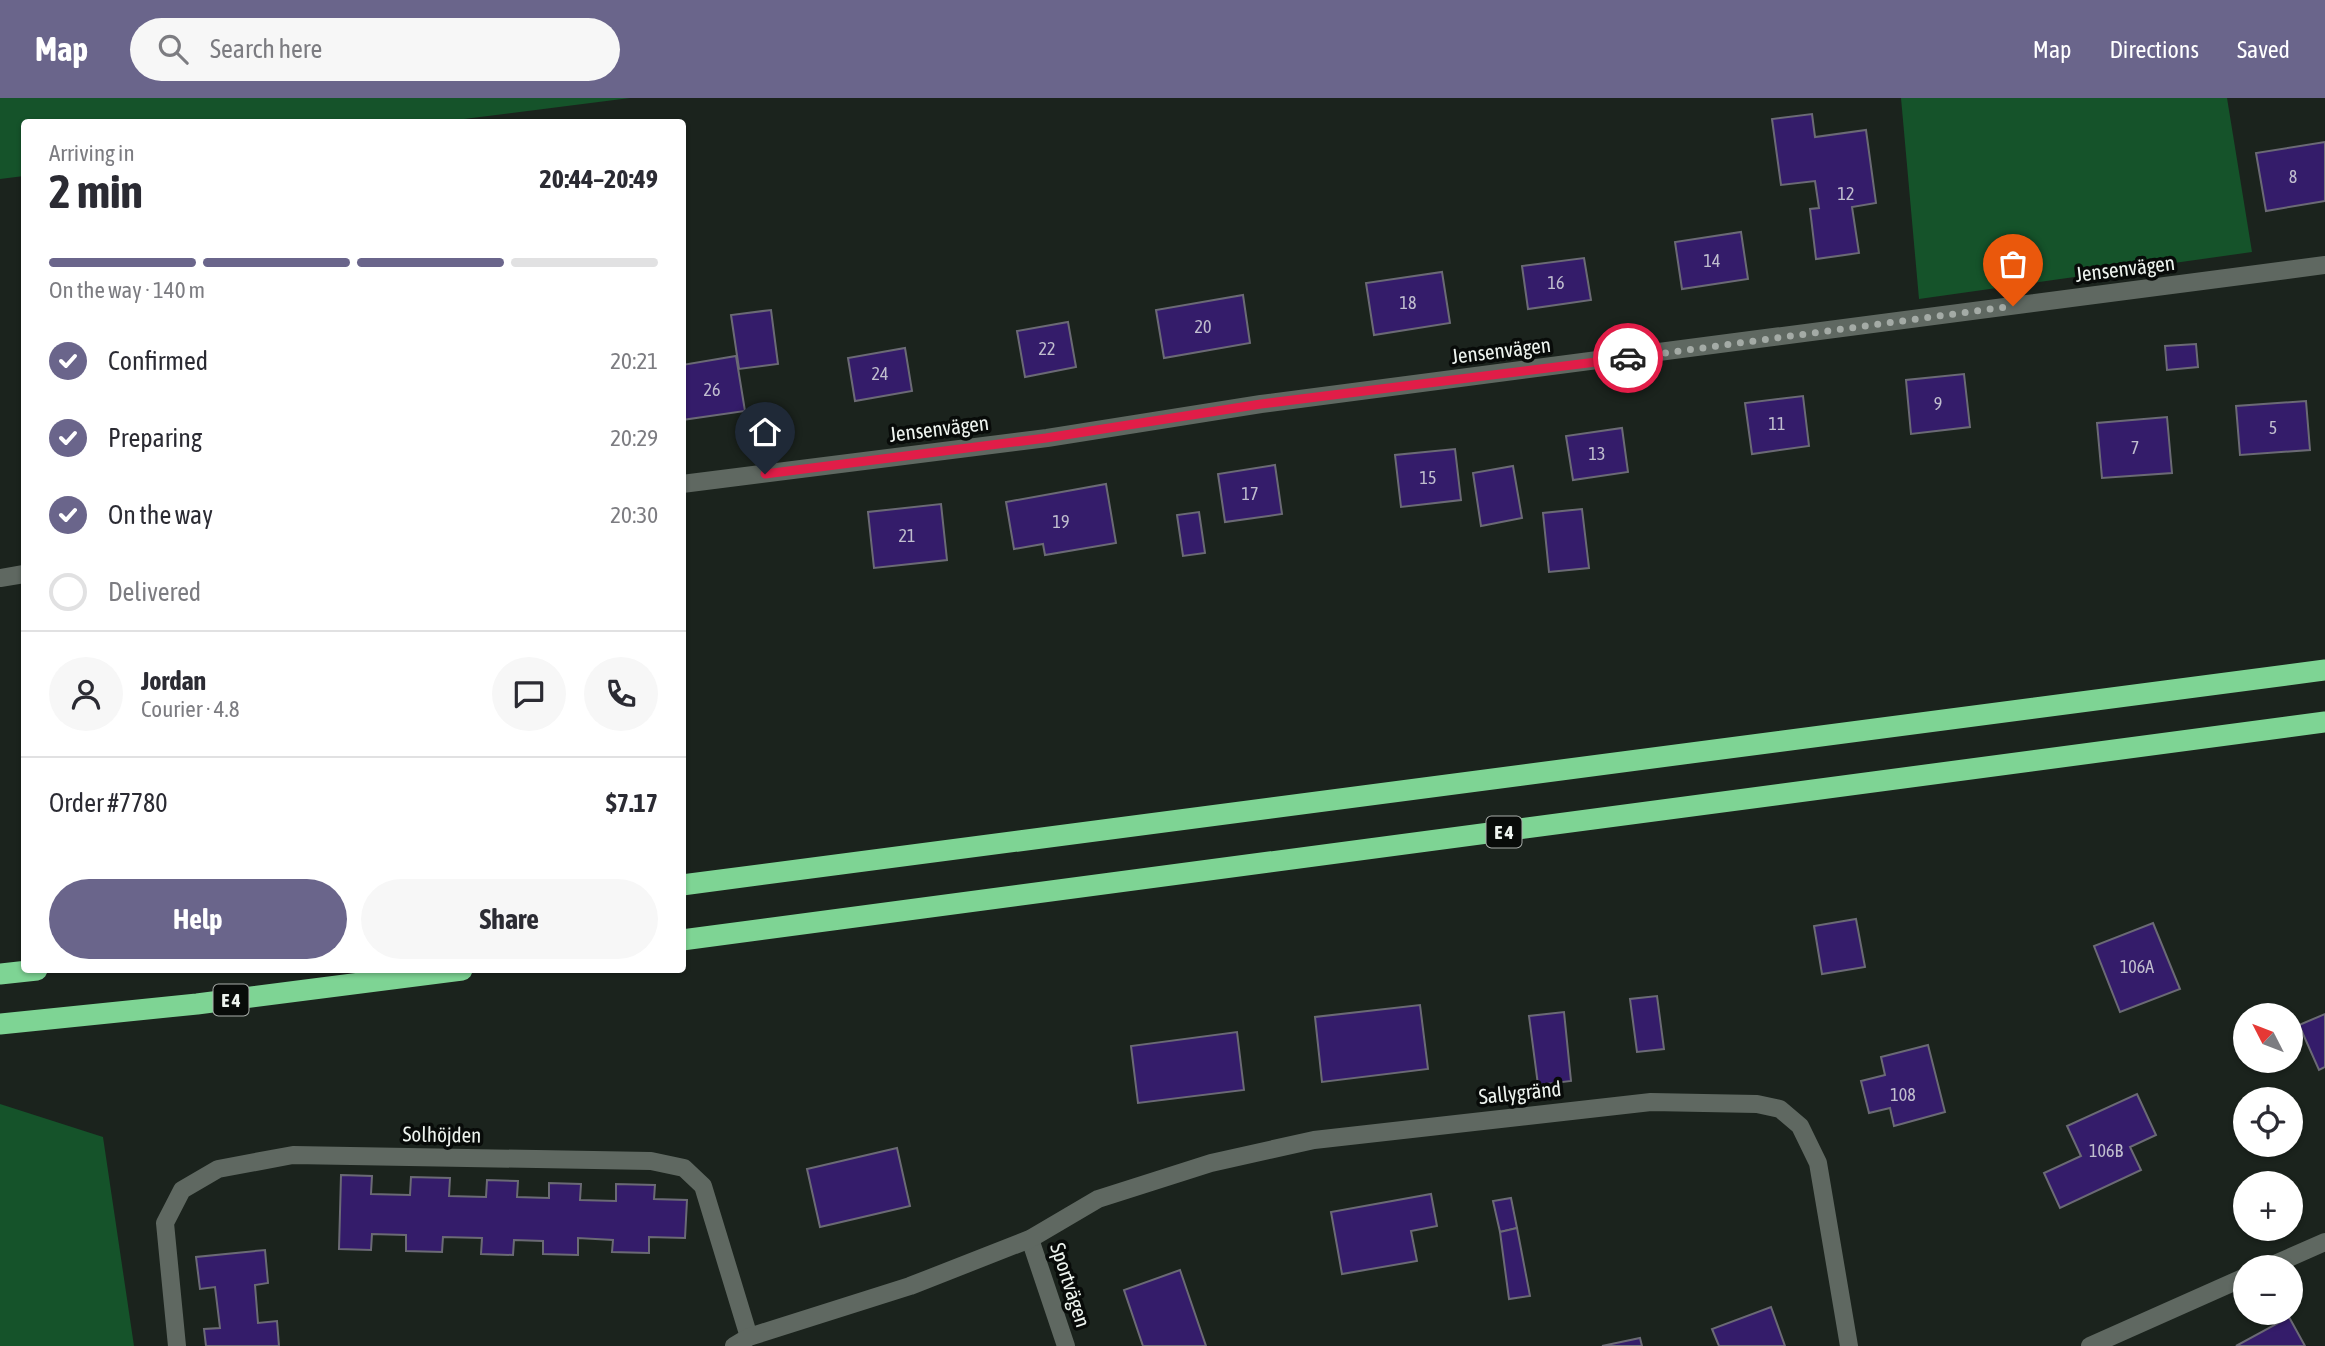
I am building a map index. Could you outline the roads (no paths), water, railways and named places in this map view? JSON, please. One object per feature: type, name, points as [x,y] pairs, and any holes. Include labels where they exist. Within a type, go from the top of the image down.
[{"type":"highway","points":[[686,884],[2325,670]]},
{"type":"highway","name":"E 4","points":[[686,939],[2325,722]]},
{"type":"highway","points":[[0,974],[21,972]]},
{"type":"highway","name":"E 4","points":[[0,1024],[197,1004],[439,973]]},
{"type":"street","name":"Jensenvägen","points":[[686,483],[1046,438],[1261,404],[2325,265]]},
{"type":"street","points":[[0,578],[21,574]]},
{"type":"street","name":"Sallygränd","points":[[1030,1239],[1098,1199],[1211,1163],[1314,1140],[1651,1102],[1757,1104],[1780,1109],[1800,1126],[1818,1163],[1849,1346]]},
{"type":"street","name":"Solhöjden","points":[[177,1346],[165,1223],[182,1190],[218,1169],[293,1155],[651,1161],[684,1168],[703,1186],[742,1342],[910,1286],[1030,1239]]},
{"type":"street","name":"Sportvägen","points":[[1030,1239],[1066,1346]]},
{"type":"street","points":[[2295,1255],[2325,1242]]},
{"type":"street","points":[[2090,1346],[2233,1282]]}]
